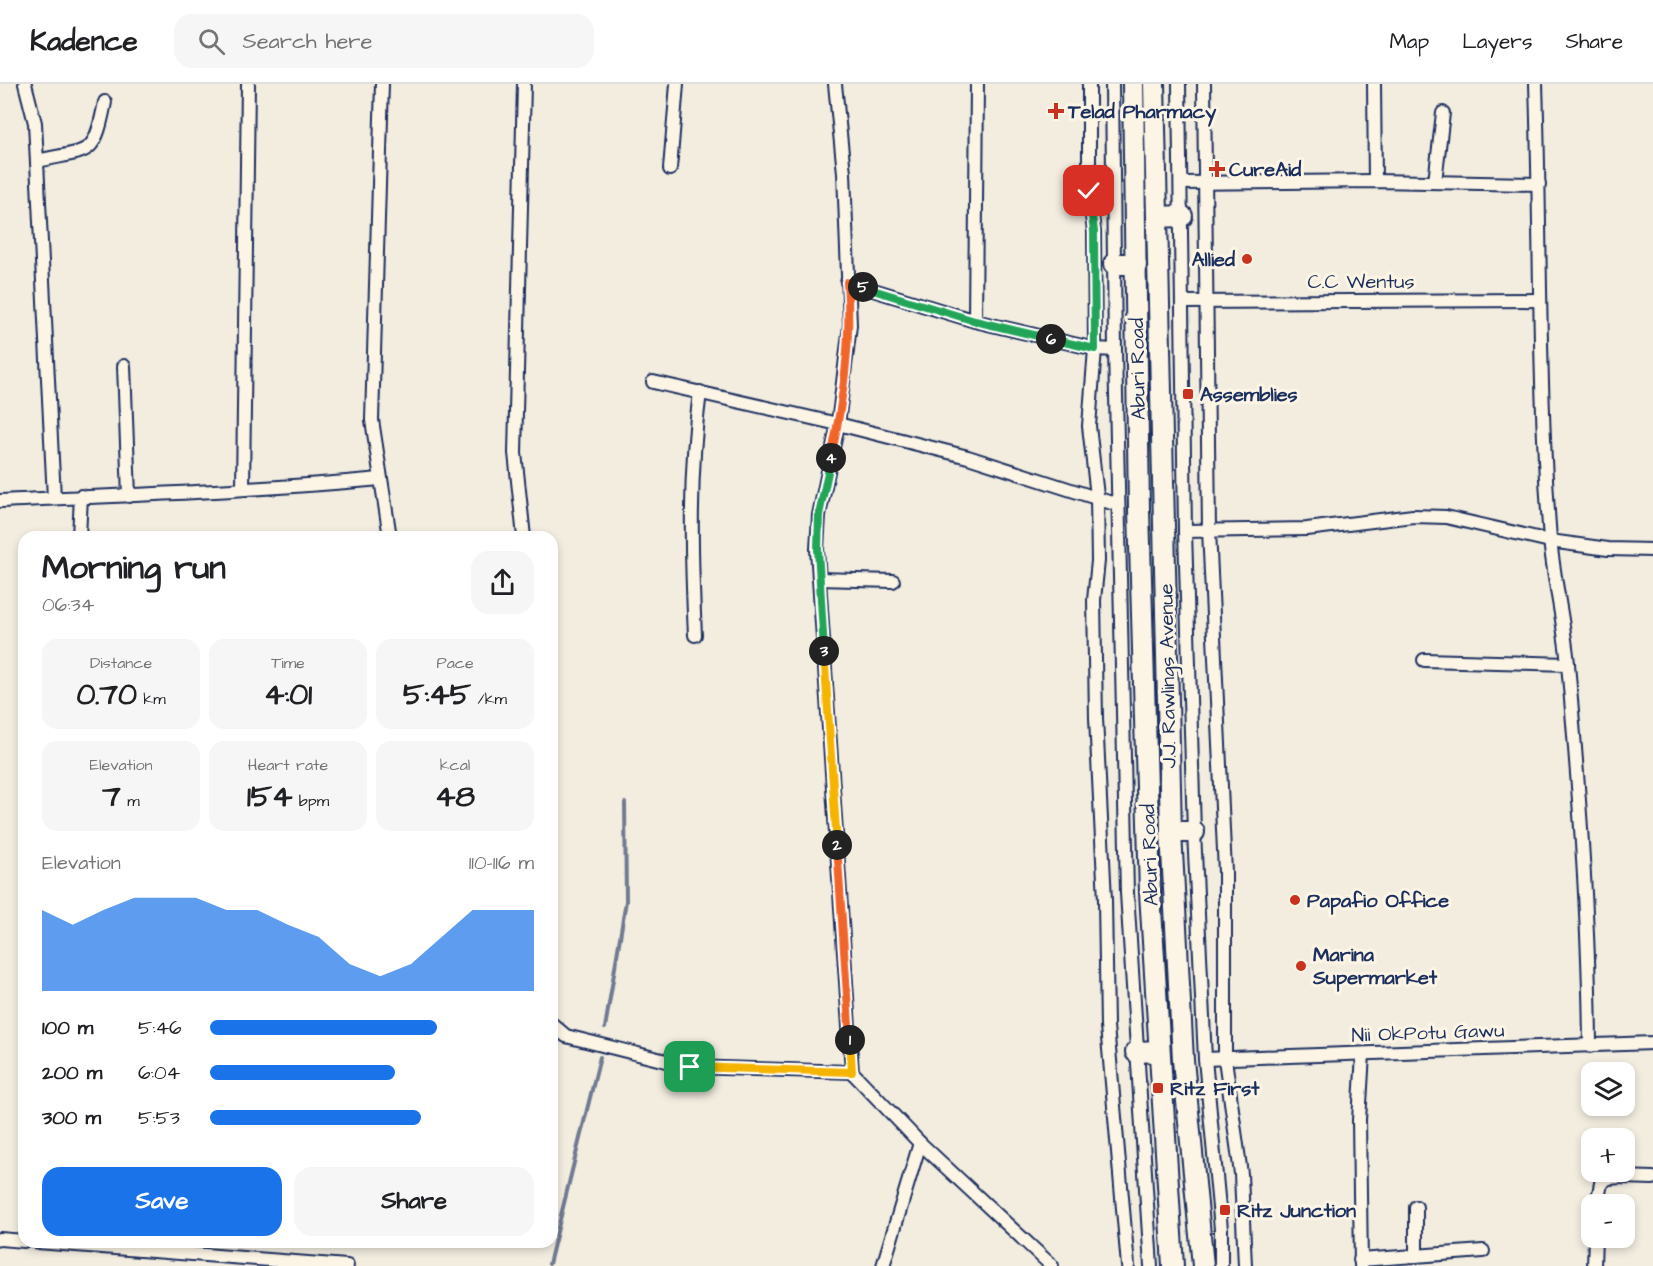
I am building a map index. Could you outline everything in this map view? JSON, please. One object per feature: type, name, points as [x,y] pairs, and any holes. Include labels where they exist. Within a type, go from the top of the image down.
[{"type":"highway","name":"Aburi Road","points":[[1134,84],[1139,510],[1150,893],[1173,1266]]},
{"type":"highway","name":"J.J. Rawlings Avenue","points":[[1154,84],[1171,832],[1183,1060],[1203,1266]]},
{"type":"highway","points":[[1157,217],[1182,216]]},
{"type":"highway","points":[[1114,264],[1136,264]]},
{"type":"highway","points":[[1171,832],[1194,832]]},
{"type":"highway","points":[[1136,1052],[1159,1051]]},
{"type":"street","points":[[25,84],[35,123],[54,498]]},
{"type":"street","points":[[243,488],[248,84]]},
{"type":"street","points":[[382,84],[372,420],[389,531]]},
{"type":"street","points":[[523,531],[515,453],[524,84]]},
{"type":"street","points":[[670,169],[677,84]]},
{"type":"street","points":[[835,84],[844,173],[850,325],[838,424],[819,515],[819,579],[852,1072],[920,1143],[1052,1266]]},
{"type":"street","points":[[975,321],[977,84]]},
{"type":"street","points":[[1089,84],[1089,191],[1094,232],[1095,349],[1089,426],[1098,496],[1094,654],[1105,900],[1107,1026],[1128,1266]]},
{"type":"street","points":[[1112,84],[1114,350],[1127,893],[1151,1266]]},
{"type":"street","points":[[1179,84],[1185,531],[1194,832],[1205,1059],[1221,1229],[1221,1266]]},
{"type":"street","points":[[1204,84],[1209,530],[1225,872],[1225,1059],[1241,1174],[1245,1266]]},
{"type":"street","points":[[1374,84],[1375,181]]},
{"type":"street","points":[[1536,84],[1540,300],[1550,541],[1562,608],[1568,664],[1589,977],[1590,1046]]},
{"type":"street","points":[[37,161],[87,150],[95,143],[105,102]]},
{"type":"street","points":[[1435,182],[1443,113]]},
{"type":"street","points":[[1181,183],[1375,181],[1539,184]]},
{"type":"street","points":[[847,282],[975,321],[1095,349],[1114,350]]},
{"type":"street","name":"C.C Wentus","points":[[1183,302],[1540,300]]},
{"type":"street","points":[[124,366],[129,496]]},
{"type":"street","points":[[653,382],[838,424],[968,457],[1098,496],[1118,505]]},
{"type":"street","points":[[695,635],[690,542],[693,439],[700,392]]},
{"type":"street","points":[[0,501],[81,496],[129,496],[380,479]]},
{"type":"street","points":[[79,531],[81,496]]},
{"type":"street","points":[[1185,531],[1307,529],[1413,516],[1446,517],[1550,541],[1608,549],[1653,550]]},
{"type":"street","points":[[819,579],[893,581]]},
{"type":"street","points":[[1424,660],[1568,664]]},
{"type":"street","points":[[558,1029],[566,1036],[690,1067],[852,1072]]},
{"type":"street","name":"Nii OkPotu Gawu","points":[[1205,1059],[1653,1043]]},
{"type":"street","points":[[1363,1054],[1359,1120],[1361,1263],[1483,1251]]},
{"type":"street","points":[[883,1266],[920,1143]]},
{"type":"street","points":[[1599,1194],[1601,1183],[1608,1178],[1653,1178]]},
{"type":"street","points":[[1416,1208],[1416,1256]]},
{"type":"street","points":[[0,1239],[18,1240]]},
{"type":"street","points":[[133,1248],[347,1266]]},
{"type":"street","points":[[1594,1266],[1595,1248]]},
{"type":"waterway","points":[[605,1028],[626,901],[625,803]]},
{"type":"waterway","points":[[558,1227],[600,1057]]},
{"type":"waterway","points":[[549,1264],[553,1248]]},
{"type":"place","name":"Telad Pharmacy","points":[[1056,111]]},
{"type":"place","name":"CureAid","points":[[1217,169]]},
{"type":"place","name":"Allied","points":[[1247,259]]},
{"type":"place","name":"Assemblies","points":[[1188,394]]},
{"type":"place","name":"Papafio Office","points":[[1295,900]]},
{"type":"place","name":"Marina Supermarket","points":[[1301,966]]},
{"type":"place","name":"Ritz First","points":[[1158,1088]]},
{"type":"place","name":"Ritz Junction","points":[[1225,1210]]},
{"type":"route","points":[[690,1067],[852,1072],[818,549],[819,515],[838,424],[850,325],[847,282],[975,321],[1095,349],[1094,232],[1089,191]]}]
